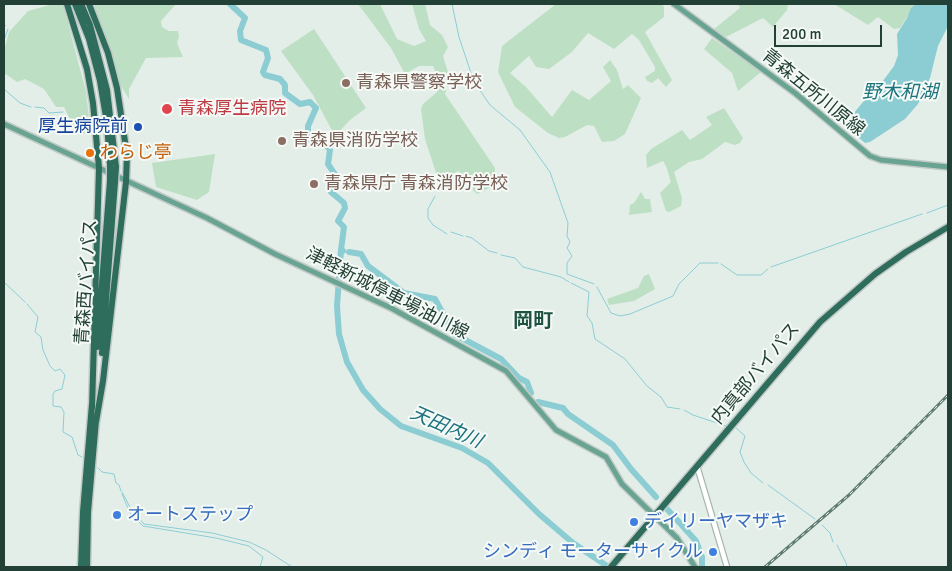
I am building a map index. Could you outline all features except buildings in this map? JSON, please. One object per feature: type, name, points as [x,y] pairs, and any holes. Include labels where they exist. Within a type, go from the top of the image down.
[{"type":"highway","points":[[67,4],[87,69],[93,104],[99,168],[92,408]]},
{"type":"highway","name":"青森西バイパス","points":[[75,4],[89,38],[100,80],[113,166]]},
{"type":"highway","name":"青森西バイパス","points":[[81,4],[90,25],[108,90],[113,166],[87,567]]},
{"type":"highway","points":[[89,4],[108,53],[120,100],[127,155],[126,182],[103,381],[96,422]]},
{"type":"highway","name":"青森西バイパス","points":[[81,567],[92,408],[112,182]]},
{"type":"highway","name":"内真部バイパス","points":[[611,567],[802,341],[832,310],[874,274],[948,227]]},
{"type":"main road","name":"青森五所川原線","points":[[674,4],[794,92],[870,156],[881,160],[948,167]]},
{"type":"main road","name":"津軽新城停車場油川線","points":[[4,124],[207,218],[275,254],[391,308],[506,371],[556,430],[606,457],[627,489],[677,538],[696,567]]},
{"type":"street","points":[[697,466],[727,567]]},
{"type":"green space","points":[[53,4],[63,4],[86,92],[90,127],[86,133],[79,135],[73,133],[72,124],[64,107],[56,107],[44,89],[25,79],[17,82],[4,73],[4,51],[9,32],[28,11]]},
{"type":"green space","points":[[94,4],[176,4],[161,21],[162,27],[169,31],[178,31],[177,43],[183,57],[146,58],[129,89],[129,99],[121,86]]},
{"type":"green space","points":[[358,4],[380,4],[397,39],[414,46],[426,41],[419,29],[412,4],[425,4],[430,25],[442,35],[448,47],[443,56],[450,79],[445,94],[495,168],[495,178],[491,187],[477,194],[473,190],[474,181],[458,171],[449,176],[447,184],[439,182],[425,139],[421,109],[423,104],[437,92],[439,81],[433,66],[419,66],[405,74],[391,48]]},
{"type":"green space","points":[[556,4],[662,4],[664,7],[664,17],[645,32],[672,80],[666,87],[658,78],[652,83],[647,81],[645,77],[655,71],[655,67],[639,40],[632,34],[614,49],[588,33],[572,52],[549,69],[536,67],[529,56],[510,73],[526,87],[552,117],[572,90],[589,100],[611,81],[603,67],[610,60],[617,70],[623,89],[628,85],[641,98],[625,134],[614,141],[602,142],[594,126],[587,125],[565,137],[559,138],[548,133],[515,107],[498,72],[502,46]]},
{"type":"green space","points":[[738,4],[788,4],[787,10],[773,27],[763,18],[726,37],[714,29],[740,8]]},
{"type":"green space","points":[[834,4],[915,4],[900,28],[894,29],[878,17],[868,25]]},
{"type":"green space","points":[[314,29],[366,108],[350,120],[335,136],[313,95],[281,51]]},
{"type":"green space","points":[[712,38],[761,72],[738,91],[732,73],[704,49]]},
{"type":"green space","points":[[724,108],[743,138],[740,143],[735,145],[725,142],[702,159],[689,162],[674,172],[682,198],[681,206],[669,212],[666,211],[660,193],[671,182],[666,166],[663,161],[647,168],[646,155],[651,149],[682,130],[690,140],[712,125],[706,117]]},
{"type":"green space","points":[[215,154],[209,192],[197,200],[156,187],[152,163]]},
{"type":"green space","points":[[641,192],[645,199],[650,199],[652,212],[629,215],[630,205],[634,203]]},
{"type":"green space","points":[[649,274],[655,289],[634,301],[609,305],[607,299],[638,288],[644,276]]},
{"type":"water","name":"野木和湖","points":[[916,4],[948,4],[948,26],[938,46],[930,78],[918,104],[905,119],[870,142],[865,143],[844,125],[863,102],[874,93],[894,66],[898,55],[897,34],[911,8]]},
{"type":"waterway","name":"天田内川","points":[[230,4],[245,18],[240,31],[241,40],[266,50],[268,58],[263,72],[265,75],[280,79],[285,85],[285,93],[300,104],[310,102],[316,108],[308,126],[308,137],[313,144],[327,146],[330,150],[328,164],[336,176],[331,192],[344,203],[345,208],[338,221],[344,227],[341,250],[343,251]]},
{"type":"waterway","points":[[452,4],[459,37],[473,79]]},
{"type":"waterway","points":[[4,40],[8,29]]},
{"type":"waterway","points":[[475,83],[490,105],[520,130],[550,172],[568,223],[567,236],[570,242],[567,248],[572,256],[567,263],[567,274],[594,284]]},
{"type":"waterway","points":[[4,89],[20,103],[31,107]]},
{"type":"waterway","points":[[35,107],[44,108],[49,113],[63,112]]},
{"type":"waterway","points":[[435,196],[428,209],[428,218],[433,225],[447,234]]},
{"type":"waterway","points":[[927,213],[948,205]]},
{"type":"waterway","points":[[771,267],[922,214]]},
{"type":"waterway","points":[[451,232],[463,236]]},
{"type":"waterway","points":[[466,236],[472,238],[489,251],[497,253]]},
{"type":"waterway","name":"天田内川","points":[[341,250],[337,306],[339,334],[347,362],[363,390],[380,409],[401,426],[462,448],[488,463],[539,514],[573,543],[607,566]]},
{"type":"waterway","name":"天田内川","points":[[349,252],[361,254],[368,266],[404,293],[435,299],[454,334],[501,359],[519,378],[527,382],[531,393]]},
{"type":"waterway","points":[[501,255],[515,258],[523,267],[561,277],[569,282]]},
{"type":"waterway","points":[[597,287],[611,313],[620,316],[630,314],[673,296],[679,284],[700,263],[718,263]]},
{"type":"waterway","points":[[721,264],[737,275],[761,275],[768,269]]},
{"type":"waterway","points":[[4,282],[25,302]]},
{"type":"waterway","points":[[571,283],[589,292],[587,316],[592,323],[595,339],[625,359],[647,386],[661,397],[667,407],[680,409]]},
{"type":"waterway","points":[[27,304],[38,317],[35,332],[41,337],[43,350],[50,366],[55,371],[60,369],[65,375],[62,389],[55,391],[53,394],[53,406],[61,407],[64,412],[63,432],[72,437],[78,455],[82,457]]},
{"type":"waterway","name":"天田内川","points":[[538,402],[563,408],[568,414],[613,445],[656,497]]},
{"type":"waterway","points":[[684,410],[726,426]]},
{"type":"waterway","points":[[736,428],[745,436],[740,452],[744,462],[751,473],[763,483]]},
{"type":"waterway","points":[[98,468],[102,472],[114,474],[116,483],[121,491]]},
{"type":"waterway","points":[[768,485],[815,519]]},
{"type":"waterway","points":[[122,492],[131,509],[144,524],[212,533],[249,542],[266,550],[292,567]]},
{"type":"waterway","points":[[122,494],[130,513],[143,526],[216,538],[249,546],[263,557],[260,567]]},
{"type":"waterway","name":"天田内川","points":[[668,510],[696,541],[702,557],[702,567]]},
{"type":"waterway","points":[[822,525],[830,533],[833,542]]},
{"type":"waterway","points":[[837,545],[847,565],[845,567]]},
{"type":"railway","points":[[765,567],[849,495],[948,395]]},
{"type":"place","name":"青森県警察学校","points":[[346,83]]},
{"type":"place","name":"青森厚生病院","points":[[167,109]]},
{"type":"place","name":"厚生病院前","points":[[138,127]]},
{"type":"place","name":"青森県消防学校","points":[[282,141]]},
{"type":"place","name":"わらじ亭","points":[[90,153]]},
{"type":"place","name":"青森県庁 青森消防学校","points":[[314,184]]},
{"type":"place","name":"オートステップ","points":[[117,515]]},
{"type":"place","name":"デイリーヤマザキ","points":[[634,522]]},
{"type":"place","name":"シンディ モーターサイクル","points":[[713,552]]},
{"type":"district","name":"岡町","points":[[533,322]]}]
